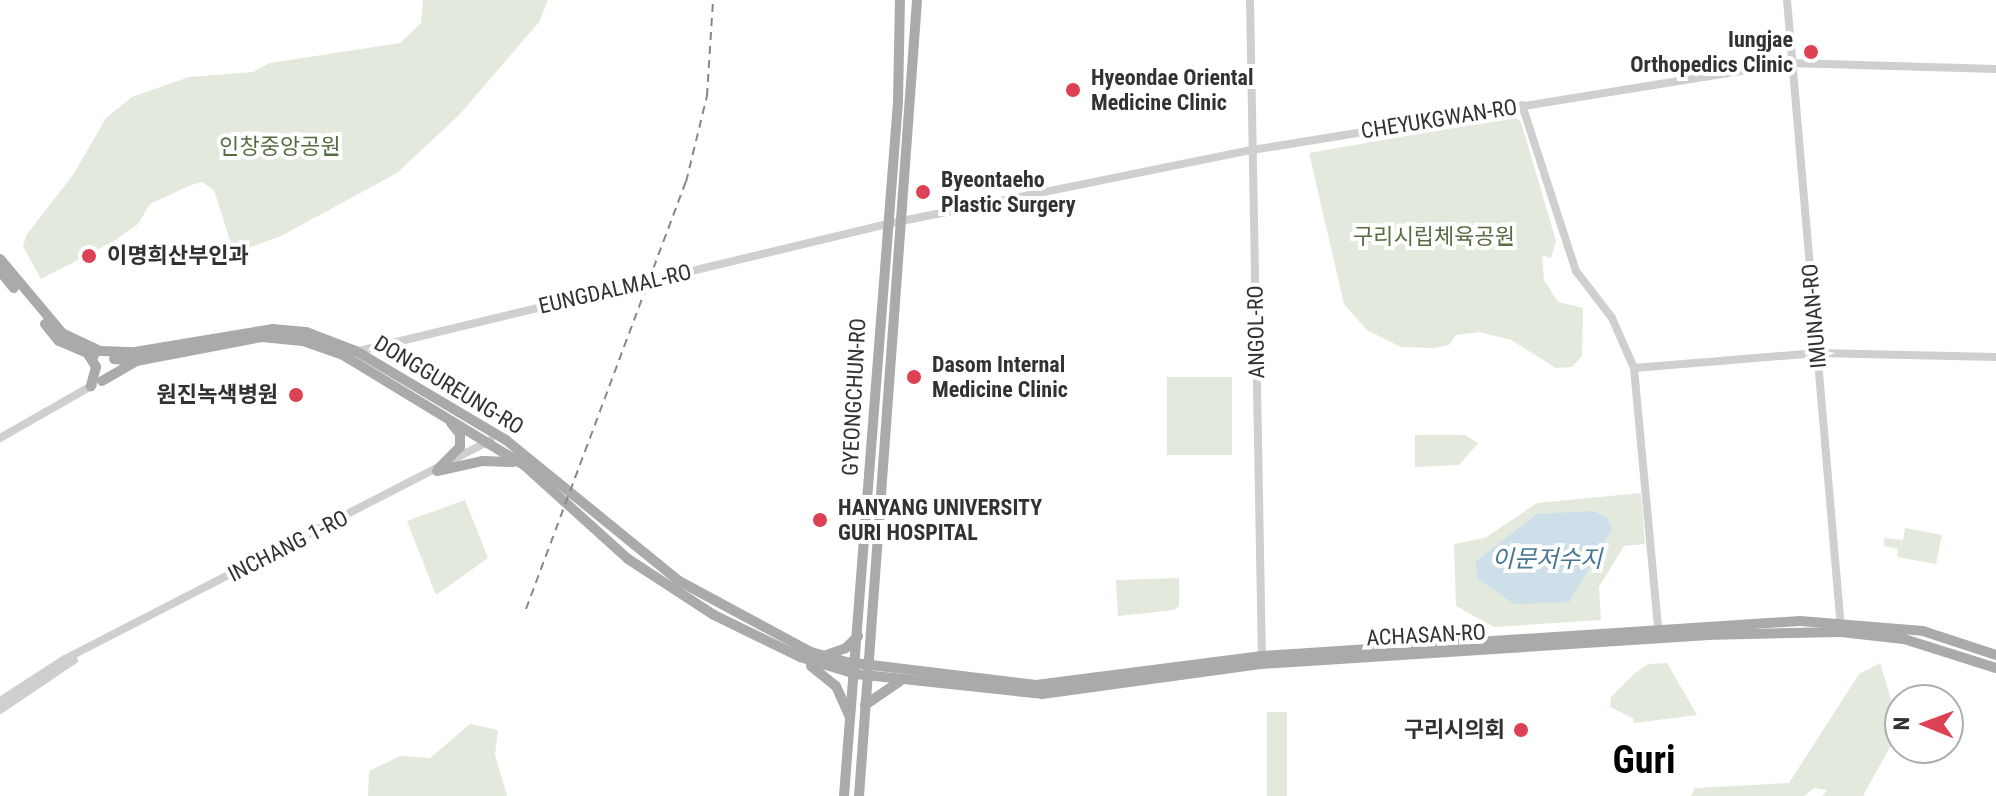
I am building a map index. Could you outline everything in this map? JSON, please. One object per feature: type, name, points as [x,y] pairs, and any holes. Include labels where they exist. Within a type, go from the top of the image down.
[{"type":"main road","name":"GYEONGCHUN-RO","points":[[844,796],[857,669],[868,435],[887,224],[900,0]]},
{"type":"main road","name":"GYEONGCHUN-RO","points":[[859,796],[917,0]]},
{"type":"main road","name":"DONGGUREUNG-RO","points":[[0,259],[62,333],[100,351],[136,361],[262,337],[303,341],[343,355],[524,465],[628,559],[714,615],[800,657],[857,669]]},
{"type":"main road","name":"DONGGUREUNG-RO","points":[[0,271],[59,341],[88,354],[122,357],[272,329],[306,332],[356,351],[499,435],[679,581],[824,656],[857,669]]},
{"type":"main road","points":[[88,354],[96,367],[96,383],[136,361]]},
{"type":"main road","points":[[437,410],[461,439],[456,454],[437,471]]},
{"type":"main road","points":[[437,471],[492,459],[524,465]]},
{"type":"main road","name":"ACHASAN-RO","points":[[869,671],[900,681],[1042,694],[1262,660],[1841,627],[1904,639],[1996,668]]},
{"type":"main road","name":"ACHASAN-RO","points":[[857,669],[1036,685],[1262,660],[1658,629],[1841,627],[1923,631],[1996,655]]},
{"type":"main road","points":[[824,656],[846,648],[859,635]]},
{"type":"main road","points":[[800,657],[836,686],[850,723]]},
{"type":"main road","points":[[865,705],[900,681]]},
{"type":"street","name":"ANGOL-RO","points":[[1250,0],[1262,660]]},
{"type":"street","name":"IMUNAN-RO","points":[[1787,0],[1790,63],[1841,627]]},
{"type":"street","name":"CHEYUKGWAN-RO","points":[[887,224],[1253,150],[1790,63],[1996,69]]},
{"type":"street","points":[[1522,105],[1576,271],[1612,318],[1634,368],[1658,629]]},
{"type":"street","name":"EUNGDALMAL-RO","points":[[343,355],[887,224]]},
{"type":"street","points":[[1634,368],[1817,353],[1996,357]]},
{"type":"street","points":[[0,438],[96,383],[122,357]]},
{"type":"street","name":"INCHANG 1-RO","points":[[0,701],[87,649],[437,471],[499,435]]},
{"type":"street","name":"INCHANG 1-RO","points":[[0,710],[87,649]]},
{"type":"green space","name":"인창중앙공원","points":[[423,0],[548,0],[539,22],[460,114],[397,173],[281,236],[234,253],[214,190],[202,182],[191,185],[150,204],[138,224],[114,241],[41,279],[23,246],[27,234],[73,175],[106,118],[132,97],[189,77],[253,72],[270,63],[400,43],[421,23]]},
{"type":"green space","name":"구리시립체육공원","points":[[1514,117],[1521,122],[1556,241],[1551,258],[1542,255],[1544,280],[1558,302],[1583,308],[1582,356],[1572,367],[1556,368],[1511,340],[1480,332],[1456,335],[1449,345],[1435,348],[1401,347],[1367,330],[1344,304],[1309,153]]},
{"type":"green space","points":[[1167,377],[1232,377],[1232,455],[1167,455]]},
{"type":"green space","points":[[1415,435],[1465,435],[1478,443],[1459,465],[1415,467]]},
{"type":"green space","points":[[1641,493],[1645,544],[1624,546],[1599,587],[1601,620],[1494,627],[1456,606],[1454,544],[1485,538],[1537,503]]},
{"type":"green space","points":[[465,500],[488,558],[436,595],[407,521]]},
{"type":"green space","points":[[1905,528],[1942,535],[1936,564],[1897,557],[1898,549],[1884,546],[1884,538],[1903,540]]},
{"type":"green space","points":[[1179,578],[1179,606],[1174,610],[1118,616],[1116,580]]},
{"type":"green space","points":[[1667,663],[1697,715],[1634,723],[1633,718],[1610,707],[1611,697],[1634,674],[1648,664]]},
{"type":"green space","points":[[1880,663],[1886,684],[1884,758],[1863,796],[1822,796],[1827,790],[1814,788],[1804,796],[1691,796],[1695,788],[1789,783],[1859,674]]},
{"type":"green space","points":[[1267,712],[1287,712],[1287,796],[1267,796]]},
{"type":"green space","points":[[470,724],[498,730],[495,755],[507,796],[368,796],[369,771],[400,756],[430,758]]},
{"type":"water","name":"이문저수지","points":[[1593,511],[1606,517],[1613,528],[1569,602],[1514,604],[1478,579],[1475,562],[1537,514]]},
{"type":"railway","points":[[526,609],[686,182],[707,96],[713,0]]},
{"type":"place","name":"Iungjae Orthopedics Clinic","points":[[1811,52]]},
{"type":"place","name":"Hyeondae Oriental Medicine Clinic","points":[[1073,90]]},
{"type":"place","name":"Byeontaeho Plastic Surgery","points":[[923,192]]},
{"type":"place","name":"이명희산부인과","points":[[89,256]]},
{"type":"place","name":"Dasom Internal Medicine Clinic","points":[[914,377]]},
{"type":"place","name":"원진녹색병원","points":[[296,395]]},
{"type":"place","name":"HANYANG UNIVERSITY GURI HOSPITAL","points":[[820,520]]},
{"type":"place","name":"구리시의회","points":[[1521,730]]},
{"type":"district","name":"Guri","points":[[1644,761]]}]
